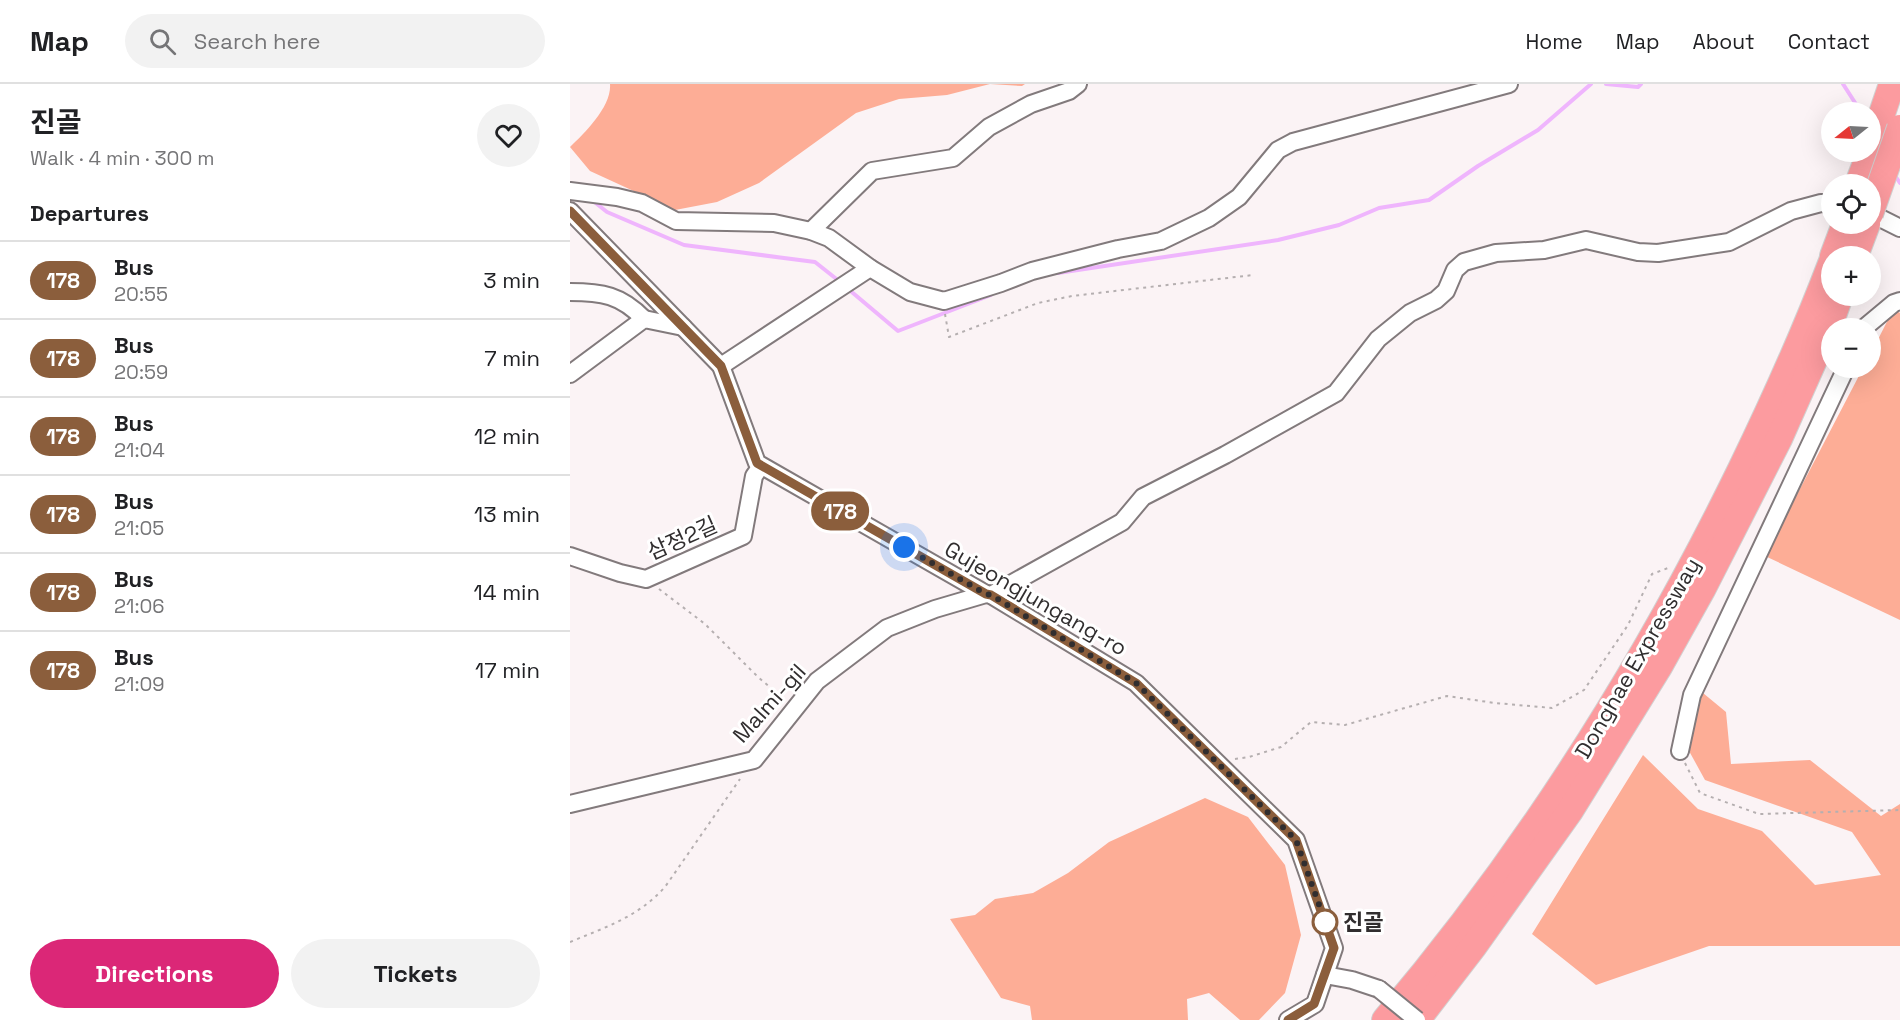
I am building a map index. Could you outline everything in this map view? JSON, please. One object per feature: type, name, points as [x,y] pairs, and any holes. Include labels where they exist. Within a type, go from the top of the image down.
[{"type":"highway","points":[[1881,117],[1892,84]]},
{"type":"highway","points":[[1881,182],[1900,128]]},
{"type":"highway","name":"Donghae Expressway","points":[[1848,246],[1858,234]]},
{"type":"highway","name":"Donghae Expressway","points":[[1385,1020],[1460,927],[1574,766],[1651,640],[1704,542],[1786,373],[1821,295]]},
{"type":"highway","name":"Donghae Expressway","points":[[1417,1020],[1474,946],[1570,811],[1659,667],[1702,590],[1779,440],[1836,306]]},
{"type":"street","points":[[812,231],[872,171],[953,158],[989,127],[1031,104],[1069,91],[1078,84]]},
{"type":"street","points":[[570,191],[617,197],[642,203],[676,221],[774,223],[812,231],[829,238],[865,272],[910,292],[944,301],[1032,271],[1118,249],[1161,241],[1209,218],[1239,197],[1278,150],[1293,142],[1509,84]]},
{"type":"street","name":"Malmi-gil","points":[[570,804],[754,760],[817,681],[886,628],[935,609],[988,594],[1122,522],[1143,497],[1336,393],[1378,339],[1410,313],[1436,300],[1446,291],[1455,270],[1464,262],[1497,253],[1544,250],[1587,240],[1638,252],[1658,253],[1729,242],[1791,211],[1821,203]]},
{"type":"street","points":[[570,211],[721,366],[757,463],[761,466]]},
{"type":"street","points":[[1881,219],[1900,228]]},
{"type":"street","points":[[721,366],[865,272]]},
{"type":"street","points":[[570,292],[593,292],[616,297],[633,308],[644,319],[683,327]]},
{"type":"street","points":[[1876,318],[1894,303],[1900,301]]},
{"type":"street","points":[[570,374],[644,319]]},
{"type":"street","points":[[1680,751],[1692,695],[1841,378]]},
{"type":"street","name":"Gujeongjungang-ro","points":[[761,466],[988,594],[1136,683],[1296,840],[1334,948],[1314,1004],[1288,1020]]},
{"type":"street","name":"삼정2길","points":[[570,556],[646,579],[743,536],[754,476],[761,466]]},
{"type":"street","points":[[1325,975],[1352,980],[1379,989],[1417,1020]]},
{"type":"path","points":[[944,306],[948,337],[1038,303],[1072,296],[1253,275]]},
{"type":"path","points":[[1216,762],[1249,757],[1281,747],[1311,722],[1345,725],[1447,696],[1552,708],[1584,690],[1628,625],[1652,574],[1667,567],[1671,568]]},
{"type":"path","points":[[646,579],[705,624],[758,676],[794,707]]},
{"type":"path","points":[[1680,751],[1700,793],[1759,814],[1900,810]]},
{"type":"path","points":[[570,942],[635,914],[655,898],[754,760]]},
{"type":"shaded area","points":[[610,84],[990,84],[947,95],[899,99],[856,113],[759,183],[717,202],[675,210],[590,171],[570,147],[590,127],[602,110],[607,101]]},
{"type":"shaded area","points":[[990,84],[1025,84],[1022,86]]},
{"type":"shaded area","points":[[1894,308],[1900,313],[1900,620],[1765,556],[1858,378],[1881,378],[1881,333]]},
{"type":"shaded area","points":[[1703,693],[1726,712],[1731,764],[1810,760],[1881,816],[1900,804],[1900,946],[1709,946],[1596,985],[1532,934],[1643,755],[1698,809],[1762,831],[1815,885],[1881,875],[1852,832],[1705,780],[1683,740]]},
{"type":"shaded area","points":[[1205,798],[1248,817],[1285,865],[1301,935],[1285,993],[1259,1020],[1240,1020],[1209,993],[1187,999],[1188,1020],[1032,1020],[1030,1006],[1001,998],[950,919],[975,915],[995,899],[1033,893],[1068,873],[1109,842]]},
{"type":"waterway","points":[[1058,273],[1278,240],[1339,225],[1379,208],[1429,200],[1478,166],[1538,130],[1591,84]]},
{"type":"waterway","points":[[1606,84],[1638,87],[1641,84]]},
{"type":"waterway","points":[[1843,84],[1855,102]]},
{"type":"waterway","points":[[1894,174],[1900,183]]},
{"type":"waterway","points":[[592,200],[607,212],[684,245],[815,262],[839,281]]},
{"type":"waterway","points":[[847,288],[898,331],[991,295]]},
{"type":"bus line","name":"178","points":[[570,211],[721,366],[757,463],[991,595],[1136,683],[1296,840],[1334,948],[1314,1004],[1288,1020]]},
{"type":"place","name":"진골","points":[[1325,922]]},
{"type":"route","points":[[904,547],[991,595],[1136,683],[1296,840],[1327,927],[1325,922]]}]
